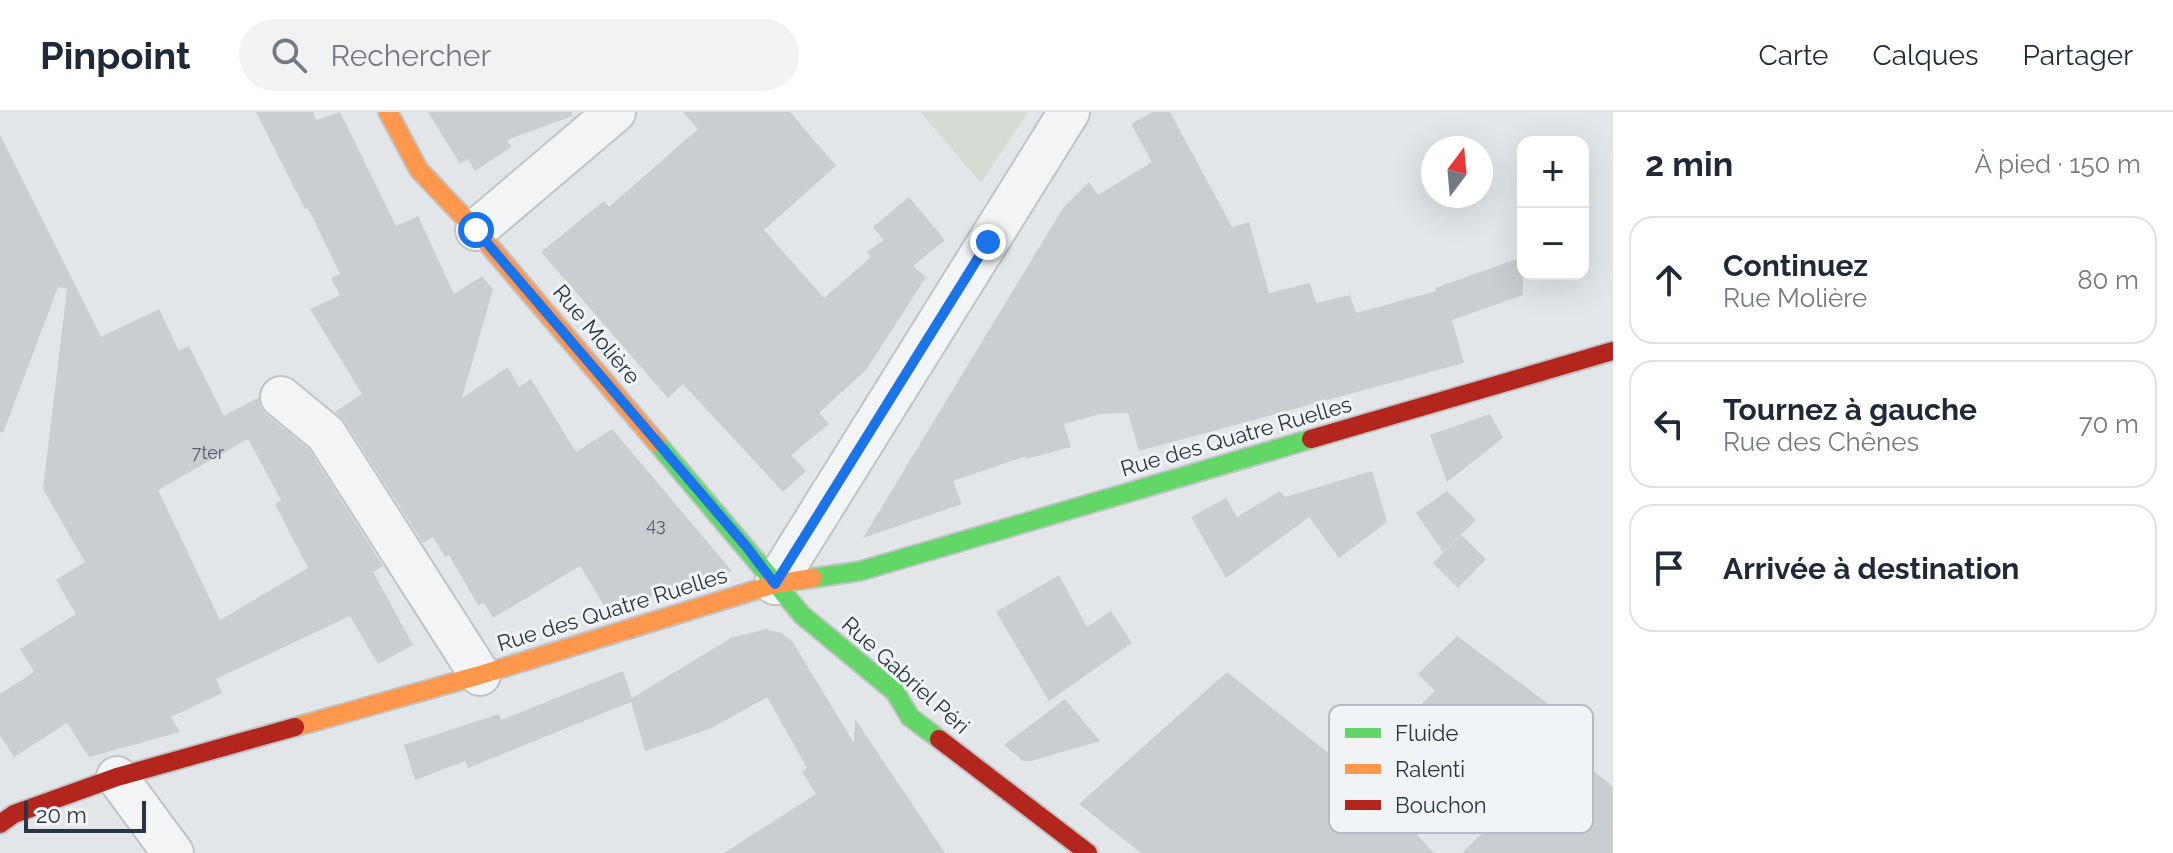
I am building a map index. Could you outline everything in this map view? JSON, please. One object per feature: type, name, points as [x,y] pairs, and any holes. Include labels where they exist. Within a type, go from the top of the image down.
[{"type":"street","name":"Rue Molière","points":[[388,112],[419,170],[476,230],[775,584]]},
{"type":"street","points":[[476,230],[615,112]]},
{"type":"street","points":[[775,584],[1069,112]]},
{"type":"street","name":"Rue des Quatre Ruelles","points":[[0,824],[14,814],[117,777],[480,675],[775,584],[860,571],[1613,351]]},
{"type":"street","points":[[281,397],[326,434],[480,675]]},
{"type":"street","name":"Rue Gabriel Péri","points":[[775,584],[802,615],[895,692],[910,717],[1088,853]]},
{"type":"street","points":[[117,777],[173,853]]},
{"type":"shaded area","points":[[920,112],[1028,112],[981,183]]},
{"type":"building","points":[[256,112],[313,112],[316,120],[340,112],[396,226],[418,216],[454,294],[482,276],[493,289],[462,398],[508,367],[519,387],[531,379],[576,452],[612,429],[732,571],[607,610],[580,566],[493,618],[484,603],[478,605],[449,555],[445,557],[433,537],[423,543],[345,422],[335,412],[362,394],[310,309],[340,295],[331,278],[340,274]]},
{"type":"building","points":[[428,112],[572,112],[572,116],[507,140],[511,147],[475,171],[468,159],[460,164]]},
{"type":"building","points":[[683,112],[790,112],[836,166],[764,230],[824,298],[871,257],[867,252],[884,240],[873,227],[909,197],[945,240],[913,266],[926,277],[866,370],[819,413],[829,424],[791,455],[806,471],[783,492],[683,384],[668,398],[541,252],[604,201],[609,207],[698,129]]},
{"type":"building","points":[[1152,112],[1170,112],[1232,227],[1249,222],[1269,293],[1310,283],[1316,303],[1350,295],[1356,313],[1436,291],[1435,288],[1517,259],[1517,280],[1523,280],[1523,295],[1452,320],[1464,363],[1139,451],[1128,413],[1100,414],[1064,424],[1071,447],[1026,459],[1026,456],[953,481],[962,504],[863,538],[1063,208],[1089,182],[1098,195],[1152,162],[1131,124]]},
{"type":"building","points":[[0,135],[101,337],[159,309],[179,351],[189,346],[224,416],[259,397],[260,406],[266,414],[309,449],[383,566],[373,572],[413,645],[378,664],[350,616],[216,679],[222,693],[171,717],[180,732],[89,757],[67,723],[14,757],[0,735],[0,694],[34,672],[20,649],[76,614],[56,580],[85,562],[43,489],[67,289],[58,287],[3,433],[0,432]],"holes":[[[248,439],[281,500],[275,504],[308,568],[220,620],[158,490]]]},
{"type":"building","points":[[1490,414],[1503,438],[1447,482],[1430,435]]},
{"type":"building","points":[[1372,471],[1387,522],[1339,558],[1309,517],[1226,578],[1191,517],[1226,498],[1237,517],[1280,491],[1285,497]]},
{"type":"building","points":[[1447,491],[1476,520],[1443,552],[1416,513]]},
{"type":"building","points":[[1461,535],[1486,559],[1458,588],[1433,563]]},
{"type":"building","points":[[1059,575],[1087,627],[1111,611],[1132,643],[1049,701],[996,612]]},
{"type":"building","points":[[766,629],[781,633],[792,641],[854,743],[855,719],[945,853],[724,853],[816,794],[802,772],[807,768],[767,697],[712,728],[645,751],[631,702],[468,768],[465,761],[415,780],[404,745],[499,714],[501,720],[623,671],[632,698],[731,638]]},
{"type":"building","points":[[1457,636],[1550,705],[1421,705],[1435,691],[1418,674]]},
{"type":"building","points":[[1227,672],[1329,754],[1329,833],[1415,833],[1434,853],[1141,853],[1079,804]]},
{"type":"building","points":[[1065,699],[1100,741],[1031,761],[1023,761],[1004,745]]},
{"type":"building","points":[[1593,770],[1613,787],[1613,853],[1462,853],[1482,833],[1593,833]]},
{"type":"traffic: fast","points":[[813,578],[860,571],[1311,439]]},
{"type":"traffic: fast","points":[[657,443],[802,615],[895,692],[910,717],[939,739]]},
{"type":"traffic: slow","points":[[388,112],[419,170],[476,230],[657,443]]},
{"type":"traffic: slow","points":[[295,727],[480,675],[775,584],[813,578]]},
{"type":"traffic: jam","points":[[1311,439],[1613,351]]},
{"type":"traffic: jam","points":[[0,824],[14,814],[117,777],[295,727]]},
{"type":"traffic: jam","points":[[939,739],[1088,853]]},
{"type":"route","points":[[476,230],[775,584],[988,242]]}]
